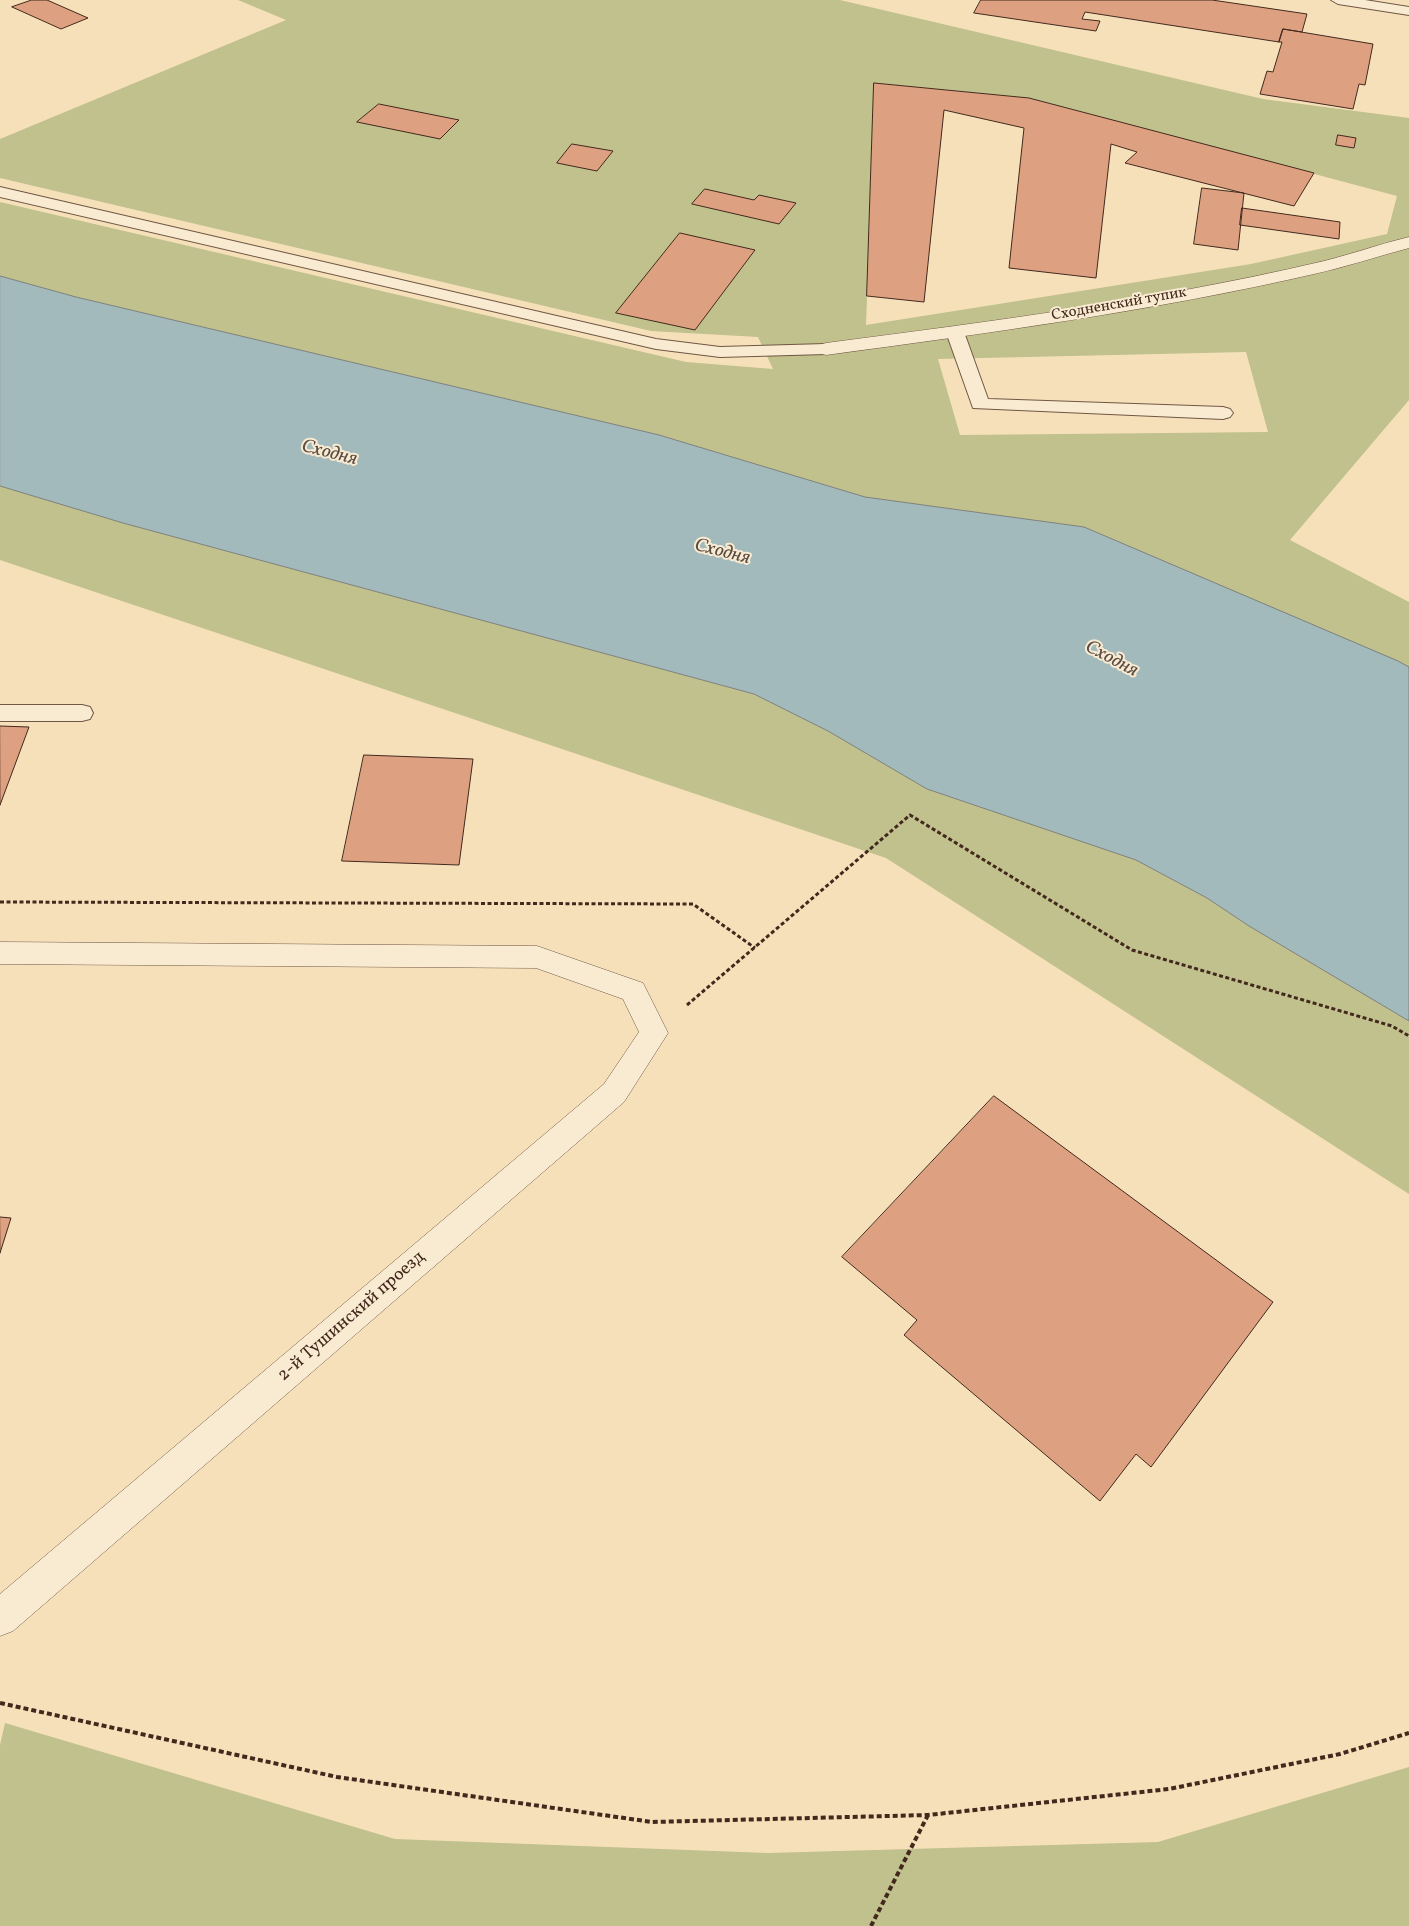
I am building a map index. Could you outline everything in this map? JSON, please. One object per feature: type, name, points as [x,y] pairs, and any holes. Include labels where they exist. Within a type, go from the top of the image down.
[{"type":"street","name":"Сходненский тупик","points":[[826,348],[955,332],[1125,306],[1295,273],[1409,242]]},
{"type":"street","points":[[0,952],[537,957],[633,991],[654,1033]]},
{"type":"street","name":"2-й Тушинский проезд","points":[[0,1618],[614,1093],[654,1033]]},
{"type":"lane","points":[[1338,0],[1409,11]]},
{"type":"lane","points":[[0,192],[656,344],[720,352],[826,348]]},
{"type":"lane","points":[[955,332],[980,404],[1223,413]]},
{"type":"lane","points":[[0,713],[82,713]]},
{"type":"path","points":[[654,1033],[910,815],[1132,950],[1392,1026],[1409,1036]]},
{"type":"path","points":[[0,902],[693,904],[755,948]]},
{"type":"path","points":[[0,1703],[337,1777],[652,1822],[928,1816],[1170,1789],[1340,1754],[1409,1734]]},
{"type":"path","points":[[871,1926],[928,1816]]},
{"type":"green space","points":[[238,0],[840,0],[1263,99],[1409,118],[1409,400],[1290,540],[1409,602],[1409,667],[1084,527],[865,497],[659,435],[76,297],[0,276],[0,202],[686,362],[773,369],[758,337],[651,331],[0,178],[0,139],[286,20]],"holes":[[[875,83],[1029,98],[1397,196],[1387,234],[1251,264],[866,325]],[[1246,352],[1268,432],[960,435],[938,359]]]},
{"type":"green space","points":[[0,486],[123,523],[754,694],[828,731],[927,789],[1136,860],[1207,898],[1249,926],[1409,1021],[1409,1194],[886,858],[0,560]]},
{"type":"green space","points":[[5,1723],[395,1839],[768,1853],[1158,1842],[1409,1767],[1409,1926],[0,1926],[0,1745]]},
{"type":"water","name":"Сходня","points":[[0,276],[76,297],[659,435],[865,497],[1084,527],[1398,661],[1409,667],[1409,1021],[1249,926],[1207,898],[1136,860],[927,789],[828,731],[754,694],[123,523],[0,486]]},
{"type":"building","points":[[32,0],[47,0],[88,18],[61,29],[12,7]]},
{"type":"building","points":[[981,0],[1212,0],[1307,14],[1302,32],[1283,29],[1279,42],[1085,12],[1082,19],[1100,21],[1096,31],[974,13]]},
{"type":"building","points":[[1283,29],[1373,44],[1365,85],[1359,84],[1353,109],[1260,94],[1267,71],[1273,72],[1282,42],[1279,42]]},
{"type":"building","points":[[874,83],[1029,98],[1314,173],[1294,206],[1125,163],[1137,152],[1111,144],[1096,278],[1009,268],[1024,128],[944,110],[924,302],[867,296]]},
{"type":"building","points":[[379,104],[459,120],[440,139],[357,122]]},
{"type":"building","points":[[1338,135],[1356,138],[1354,148],[1336,145]]},
{"type":"building","points":[[572,144],[613,151],[597,171],[557,163]]},
{"type":"building","points":[[1202,188],[1244,193],[1238,250],[1194,244]]},
{"type":"building","points":[[705,189],[754,200],[759,195],[796,203],[779,224],[692,204]]},
{"type":"building","points":[[1242,208],[1340,222],[1339,239],[1240,225]]},
{"type":"building","points":[[680,233],[755,250],[695,330],[616,313]]},
{"type":"building","points":[[0,726],[29,727],[0,805]]},
{"type":"building","points":[[364,755],[473,759],[459,865],[342,861]]},
{"type":"building","points":[[994,1096],[1273,1302],[1151,1467],[1136,1454],[1100,1501],[904,1335],[917,1320],[842,1257]]},
{"type":"building","points":[[0,1217],[11,1218],[0,1253]]}]
